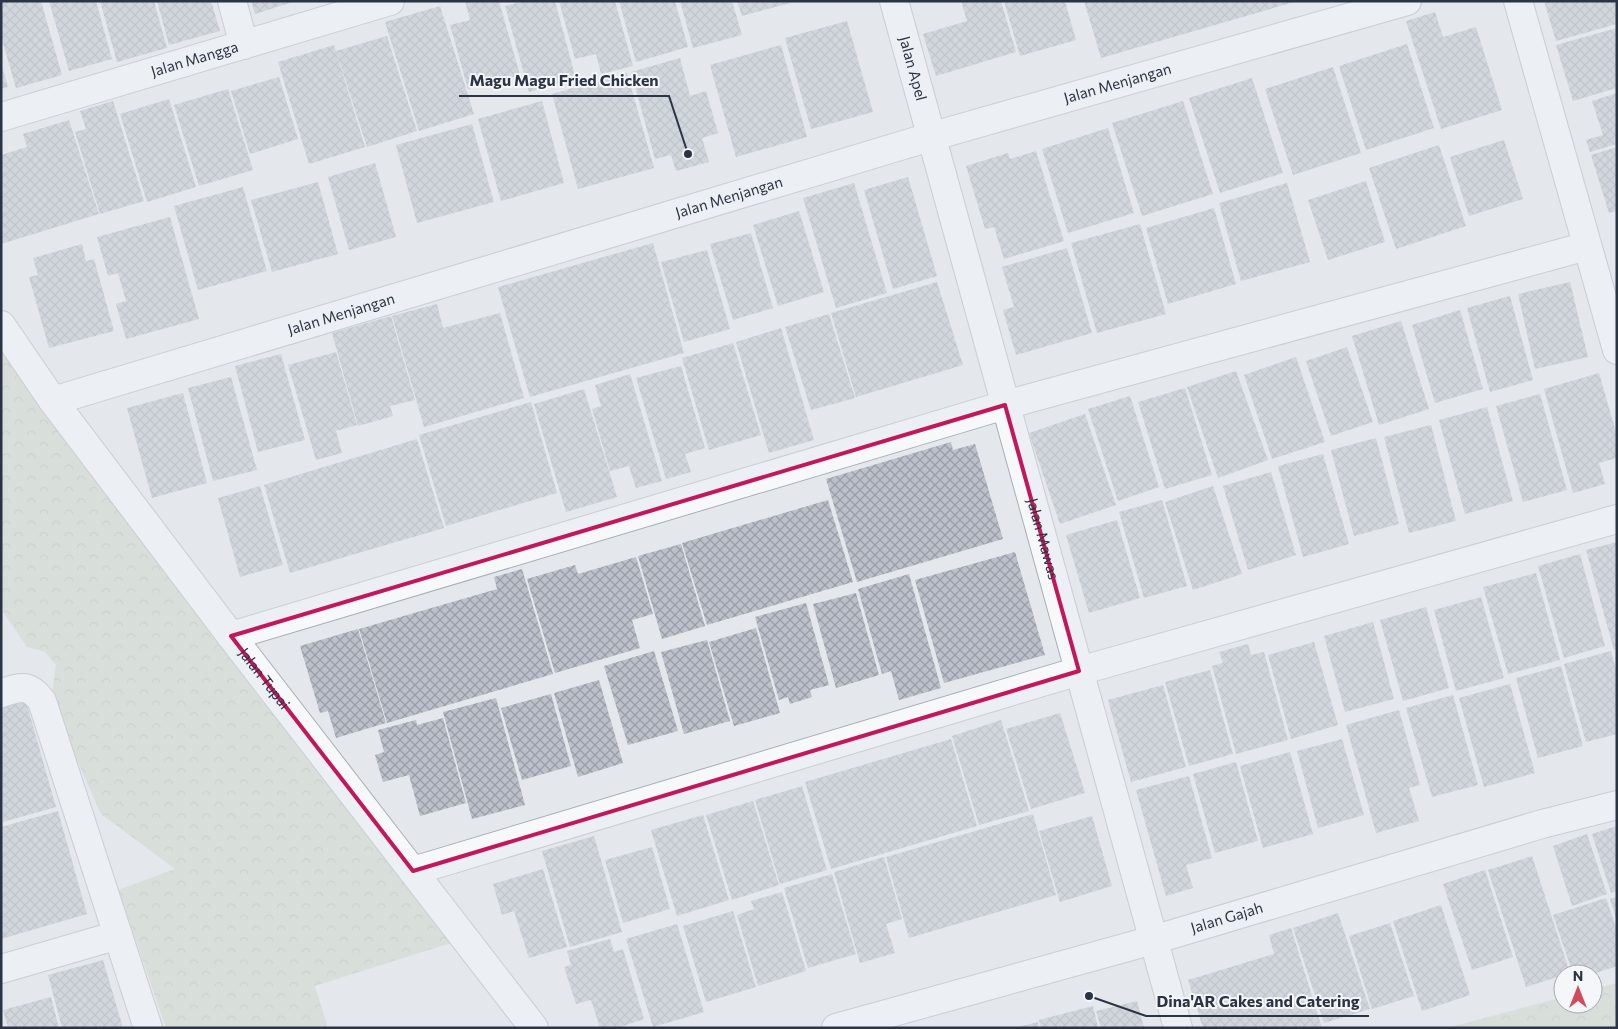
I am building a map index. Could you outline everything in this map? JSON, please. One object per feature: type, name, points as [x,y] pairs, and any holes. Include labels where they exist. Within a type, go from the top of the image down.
[{"type":"street","points":[[232,1],[244,45]]},
{"type":"street","name":"Jalan Mangga","points":[[1,117],[390,1]]},
{"type":"street","name":"Jalan Apel","points":[[894,1],[930,137]]},
{"type":"street","name":"Jalan Menjangan","points":[[54,401],[930,137],[1407,1]]},
{"type":"street","points":[[1518,1],[1617,350]]},
{"type":"street","name":"Jalan Mawas","points":[[930,137],[1178,1028]]},
{"type":"street","points":[[230,636],[1005,405],[1587,246]]},
{"type":"street","name":"Jalan Tupai","points":[[1,325],[54,401],[230,636],[534,1028]]},
{"type":"street","points":[[413,871],[1080,671],[1617,519]]},
{"type":"street","points":[[1,693],[22,687],[35,692],[42,701],[148,1028]]},
{"type":"street","name":"Jalan Gajah","points":[[836,1028],[1153,940],[1533,827],[1617,804]]},
{"type":"street","points":[[1,969],[118,935]]},
{"type":"highlighted area","points":[[1005,405],[1079,671],[413,871],[231,636]]},
{"type":"green space","points":[[1,345],[454,942],[315,986],[328,1028],[166,1028],[118,890],[175,869],[101,814],[51,702],[56,665],[45,652],[27,647],[1,609]]},
{"type":"green space","points":[[1617,983],[1617,1028],[1447,1028],[1553,1000],[1553,1014],[1603,1014],[1603,986]]},
{"type":"building","points":[[1,1],[41,1],[62,75],[16,88],[1,36]]},
{"type":"building","points":[[49,1],[96,1],[112,59],[69,71]]},
{"type":"building","points":[[100,1],[154,1],[167,48],[117,62]]},
{"type":"building","points":[[157,1],[211,1],[220,31],[169,45]]},
{"type":"building","points":[[251,1],[293,1],[293,2],[255,14]]},
{"type":"building","points":[[465,1],[499,1],[520,75],[468,89],[450,25],[470,20]]},
{"type":"building","points":[[524,1],[555,1],[576,79],[529,92],[505,6]]},
{"type":"building","points":[[559,1],[615,1],[633,66],[601,74],[596,54],[575,59]]},
{"type":"building","points":[[619,1],[675,1],[688,47],[636,62]]},
{"type":"building","points":[[680,1],[732,1],[742,35],[693,48]]},
{"type":"building","points":[[737,1],[794,1],[794,2],[742,16]]},
{"type":"building","points":[[961,1],[1001,1],[1016,52],[936,76],[923,34],[967,21]]},
{"type":"building","points":[[1004,1],[1065,1],[1076,40],[1020,56]]},
{"type":"building","points":[[1084,1],[1293,1],[1294,2],[1101,58]]},
{"type":"building","points":[[1544,1],[1617,1],[1617,24],[1556,41]]},
{"type":"building","points":[[440,6],[474,114],[419,131],[385,22]]},
{"type":"building","points":[[1435,12],[1443,37],[1476,27],[1502,110],[1441,129],[1406,21]]},
{"type":"building","points":[[847,21],[873,112],[811,129],[785,38]]},
{"type":"building","points":[[1617,28],[1617,88],[1573,101],[1556,45]]},
{"type":"building","points":[[387,36],[417,131],[367,147],[336,51]]},
{"type":"building","points":[[1407,44],[1434,128],[1366,150],[1339,66]]},
{"type":"building","points":[[334,45],[365,147],[309,164],[278,62]]},
{"type":"building","points":[[781,45],[807,137],[736,157],[710,65]]},
{"type":"building","points":[[680,58],[690,96],[706,91],[718,133],[702,138],[709,162],[676,171],[671,155],[655,159],[631,72]]},
{"type":"building","points":[[1,64],[8,87],[1,89]]},
{"type":"building","points":[[1333,67],[1361,153],[1293,175],[1265,89]]},
{"type":"building","points":[[627,73],[654,168],[578,189],[552,94]]},
{"type":"building","points":[[279,77],[298,139],[250,154],[231,91]]},
{"type":"building","points":[[1252,78],[1283,173],[1220,193],[1189,98]]},
{"type":"building","points":[[228,89],[253,170],[199,186],[174,105]]},
{"type":"building","points":[[1617,93],[1617,144],[1590,152],[1586,140],[1603,135],[1592,101]]},
{"type":"building","points":[[169,99],[196,187],[147,202],[120,114]]},
{"type":"building","points":[[113,101],[144,201],[100,214],[75,132],[86,129],[80,111]]},
{"type":"building","points":[[542,101],[564,183],[501,201],[478,119]]},
{"type":"building","points":[[1183,101],[1213,194],[1142,216],[1112,123]]},
{"type":"building","points":[[69,120],[99,214],[1,244],[1,155],[27,147],[23,134]]},
{"type":"building","points":[[472,124],[494,202],[417,223],[396,145]]},
{"type":"building","points":[[1108,128],[1134,213],[1068,233],[1042,149]]},
{"type":"building","points":[[1504,140],[1523,199],[1469,216],[1450,157]]},
{"type":"building","points":[[1439,145],[1466,226],[1396,249],[1369,168]]},
{"type":"building","points":[[1617,147],[1617,211],[1609,213],[1591,155]]},
{"type":"building","points":[[1036,151],[1064,241],[1004,259],[994,227],[985,229],[966,166],[1008,153],[1010,159]]},
{"type":"building","points":[[375,163],[396,237],[349,250],[328,177]]},
{"type":"building","points":[[908,177],[937,276],[893,289],[864,190]]},
{"type":"building","points":[[1366,181],[1385,242],[1328,260],[1308,200]]},
{"type":"building","points":[[318,182],[338,254],[272,272],[251,200]]},
{"type":"building","points":[[854,183],[887,293],[836,308],[803,198]]},
{"type":"building","points":[[1287,183],[1310,262],[1241,281],[1219,203]]},
{"type":"building","points":[[243,187],[267,271],[198,290],[174,206]]},
{"type":"building","points":[[1214,208],[1236,284],[1168,304],[1146,228]]},
{"type":"building","points":[[799,211],[824,292],[778,306],[753,225]]},
{"type":"building","points":[[170,217],[199,319],[126,339],[116,304],[126,301],[118,273],[108,276],[97,237]]},
{"type":"building","points":[[1140,224],[1166,314],[1097,333],[1071,243]]},
{"type":"building","points":[[751,233],[773,308],[733,320],[710,244]]},
{"type":"building","points":[[653,243],[684,353],[530,397],[498,287]]},
{"type":"building","points":[[82,244],[86,261],[94,259],[114,331],[49,348],[29,277],[38,275],[33,258]]},
{"type":"building","points":[[1067,248],[1092,333],[1016,355],[1003,310],[1014,307],[1002,267]]},
{"type":"building","points":[[707,250],[730,329],[684,342],[661,262]]},
{"type":"building","points":[[937,282],[963,365],[856,397],[831,313]]},
{"type":"building","points":[[1570,282],[1588,357],[1535,369],[1518,294]]},
{"type":"building","points":[[1510,296],[1533,380],[1490,392],[1467,308]]},
{"type":"building","points":[[437,304],[443,328],[500,313],[524,398],[424,427],[392,316]]},
{"type":"building","points":[[1460,310],[1483,389],[1435,403],[1412,325]]},
{"type":"building","points":[[829,314],[855,398],[811,410],[785,327]]},
{"type":"building","points":[[391,316],[415,400],[390,406],[393,416],[358,426],[332,333]]},
{"type":"building","points":[[1401,321],[1429,409],[1379,425],[1352,336]]},
{"type":"building","points":[[781,328],[814,440],[769,453],[736,342]]},
{"type":"building","points":[[733,343],[761,435],[709,450],[682,358]]},
{"type":"building","points":[[1347,347],[1373,422],[1331,436],[1306,361]]},
{"type":"building","points":[[336,352],[357,425],[336,431],[342,453],[316,460],[288,365]]},
{"type":"building","points":[[281,354],[305,440],[258,452],[235,366]]},
{"type":"building","points":[[1296,357],[1325,442],[1272,459],[1244,375]]},
{"type":"building","points":[[681,366],[705,448],[685,454],[691,472],[666,479],[636,378]]},
{"type":"building","points":[[1236,371],[1268,460],[1218,478],[1187,387]]},
{"type":"building","points":[[1599,373],[1617,436],[1617,458],[1599,463],[1605,484],[1573,493],[1544,389]]},
{"type":"building","points":[[630,374],[662,481],[636,488],[629,466],[610,471],[592,409],[601,406],[595,385]]},
{"type":"building","points":[[231,377],[257,470],[213,481],[188,388]]},
{"type":"building","points":[[1185,388],[1212,475],[1165,489],[1138,402]]},
{"type":"building","points":[[584,389],[617,497],[566,512],[534,404]]},
{"type":"building","points":[[183,393],[207,483],[152,498],[127,408]]},
{"type":"building","points":[[1540,394],[1567,490],[1523,502],[1496,406]]},
{"type":"building","points":[[1130,396],[1159,487],[1118,501],[1088,409]]},
{"type":"building","points":[[531,402],[557,493],[446,526],[419,435]]},
{"type":"building","points":[[1487,407],[1513,501],[1465,514],[1439,420]]},
{"type":"building","points":[[1085,414],[1116,505],[1060,524],[1029,433]]},
{"type":"building","points":[[1431,425],[1456,521],[1409,533],[1384,437]]},
{"type":"building","points":[[1376,438],[1399,524],[1354,536],[1331,450]]},
{"type":"building","points":[[417,439],[444,528],[290,573],[264,485]]},
{"type":"building","points":[[951,442],[953,450],[975,444],[1003,539],[857,582],[826,479]]},
{"type":"building","points":[[1323,454],[1349,544],[1303,557],[1278,466]]},
{"type":"building","points":[[1271,472],[1296,555],[1248,570],[1223,486]]},
{"type":"building","points":[[260,486],[283,565],[240,577],[218,498]]},
{"type":"building","points":[[1213,486],[1242,574],[1193,590],[1165,502]]},
{"type":"building","points":[[828,500],[853,582],[707,625],[682,543]]},
{"type":"building","points":[[1162,500],[1187,586],[1144,598],[1119,512]]},
{"type":"building","points":[[1117,520],[1140,598],[1089,613],[1066,535]]},
{"type":"building","points":[[1617,542],[1617,649],[1614,650],[1586,550]]},
{"type":"building","points":[[681,544],[705,626],[662,639],[638,556]]},
{"type":"building","points":[[1015,552],[1045,655],[944,683],[915,580]]},
{"type":"building","points":[[1580,554],[1605,646],[1564,658],[1538,566]]},
{"type":"building","points":[[636,557],[653,614],[632,620],[640,648],[555,673],[527,579],[575,565],[578,574]]},
{"type":"building","points":[[522,569],[553,674],[387,723],[359,629],[497,589],[494,577]]},
{"type":"building","points":[[1536,573],[1560,660],[1508,674],[1483,587]]},
{"type":"building","points":[[909,574],[941,688],[899,700],[891,671],[882,674],[858,589]]},
{"type":"building","points":[[856,593],[879,675],[836,688],[813,604]]},
{"type":"building","points":[[1481,597],[1504,678],[1456,691],[1434,610]]},
{"type":"building","points":[[806,603],[829,685],[810,690],[812,697],[790,704],[788,697],[779,700],[755,617]]},
{"type":"building","points":[[1426,607],[1449,688],[1403,701],[1380,620]]},
{"type":"building","points":[[1373,622],[1394,699],[1345,712],[1324,636]]},
{"type":"building","points":[[756,628],[780,713],[734,726],[709,642]]},
{"type":"building","points":[[358,629],[386,723],[336,738],[328,711],[320,713],[300,646]]},
{"type":"building","points":[[707,640],[730,721],[684,734],[661,652]]},
{"type":"building","points":[[1314,642],[1338,725],[1291,739],[1268,655]]},
{"type":"building","points":[[1248,644],[1251,655],[1264,652],[1288,740],[1236,754],[1212,666],[1223,663],[1219,652]]},
{"type":"building","points":[[654,651],[678,731],[628,745],[604,666]]},
{"type":"building","points":[[1611,651],[1617,673],[1617,734],[1586,742],[1564,664]]},
{"type":"building","points":[[1561,666],[1583,746],[1538,758],[1516,678]]},
{"type":"building","points":[[1210,670],[1233,754],[1189,766],[1165,682]]},
{"type":"building","points":[[599,680],[623,763],[578,777],[554,693]]},
{"type":"building","points":[[1510,684],[1535,773],[1484,787],[1459,698]]},
{"type":"building","points":[[1163,685],[1186,767],[1131,782],[1108,700]]},
{"type":"building","points":[[551,694],[571,766],[522,780],[501,708]]},
{"type":"building","points":[[1453,695],[1478,785],[1432,797],[1406,708]]},
{"type":"building","points":[[25,698],[56,807],[3,822],[1,705]]},
{"type":"building","points":[[496,698],[525,805],[472,819],[443,712]]},
{"type":"building","points":[[1399,710],[1420,785],[1409,788],[1419,821],[1376,833],[1346,725]]},
{"type":"building","points":[[1060,713],[1085,793],[1031,809],[1006,729]]},
{"type":"building","points":[[443,718],[466,803],[420,816],[409,775],[383,782],[375,755],[384,752],[378,730],[416,720],[417,725]]},
{"type":"building","points":[[1001,720],[1029,811],[979,825],[952,736]]},
{"type":"building","points":[[951,739],[977,826],[831,869],[805,782]]},
{"type":"building","points":[[1342,739],[1364,815],[1318,828],[1297,751]]},
{"type":"building","points":[[1290,752],[1313,834],[1263,848],[1240,766]]},
{"type":"building","points":[[1236,762],[1258,841],[1215,853],[1193,774]]},
{"type":"building","points":[[1189,776],[1212,858],[1186,865],[1193,888],[1166,896],[1136,790]]},
{"type":"building","points":[[802,786],[827,870],[780,884],[755,800]]},
{"type":"building","points":[[753,801],[779,885],[732,900],[706,815]]},
{"type":"building","points":[[58,811],[87,914],[1,939],[1,827]]},
{"type":"building","points":[[1033,814],[1056,895],[909,938],[886,857]]},
{"type":"building","points":[[703,815],[729,900],[677,916],[651,830]]},
{"type":"building","points":[[1092,816],[1112,886],[1060,902],[1039,831]]},
{"type":"building","points":[[1617,826],[1617,891],[1611,893],[1592,834]]},
{"type":"building","points":[[1587,834],[1607,894],[1572,906],[1553,846]]},
{"type":"building","points":[[594,836],[622,932],[570,947],[542,851]]},
{"type":"building","points":[[652,847],[670,909],[623,923],[605,860]]},
{"type":"building","points":[[1532,856],[1567,964],[1553,964],[1553,978],[1526,987],[1488,870]]},
{"type":"building","points":[[884,857],[902,919],[886,924],[895,953],[860,963],[834,872]]},
{"type":"building","points":[[543,869],[567,947],[529,958],[514,911],[502,915],[493,884]]},
{"type":"building","points":[[1485,870],[1513,957],[1472,970],[1443,884]]},
{"type":"building","points":[[832,874],[856,954],[808,968],[784,888]]},
{"type":"building","points":[[782,892],[806,971],[758,986],[737,915],[754,909],[751,901]]},
{"type":"building","points":[[1617,897],[1617,918],[1616,918],[1610,899]]},
{"type":"building","points":[[1606,898],[1617,930],[1617,966],[1603,971],[1603,964],[1570,964],[1553,915]]},
{"type":"building","points":[[1441,905],[1470,995],[1422,1011],[1393,921]]},
{"type":"building","points":[[733,911],[756,987],[706,1002],[683,926]]},
{"type":"building","points":[[1338,913],[1370,1009],[1324,1023],[1293,928]]},
{"type":"building","points":[[1390,923],[1414,996],[1372,1009],[1349,936]]},
{"type":"building","points":[[677,924],[704,1012],[653,1027],[626,939]]},
{"type":"building","points":[[1291,928],[1322,1028],[1203,1028],[1188,980],[1274,954],[1269,935]]},
{"type":"building","points":[[610,939],[614,952],[623,949],[644,1019],[618,1028],[600,1028],[591,1000],[576,1004],[564,967],[571,965],[567,951]]},
{"type":"building","points":[[103,960],[123,1028],[62,1028],[48,975]]},
{"type":"building","points":[[51,997],[59,1028],[8,1028],[3,1010]]},
{"type":"building","points":[[1137,1001],[1144,1028],[1101,1028],[1096,1011]]},
{"type":"building","points":[[1093,1006],[1098,1028],[1041,1028],[1039,1020]]},
{"type":"building","points":[[1038,1022],[1039,1028],[1018,1028],[1018,1027]]},
{"type":"place","name":"Magu Magu Fried Chicken","points":[[688,154]]},
{"type":"place","name":"Dina'AR Cakes and Catering","points":[[1089,996]]}]
